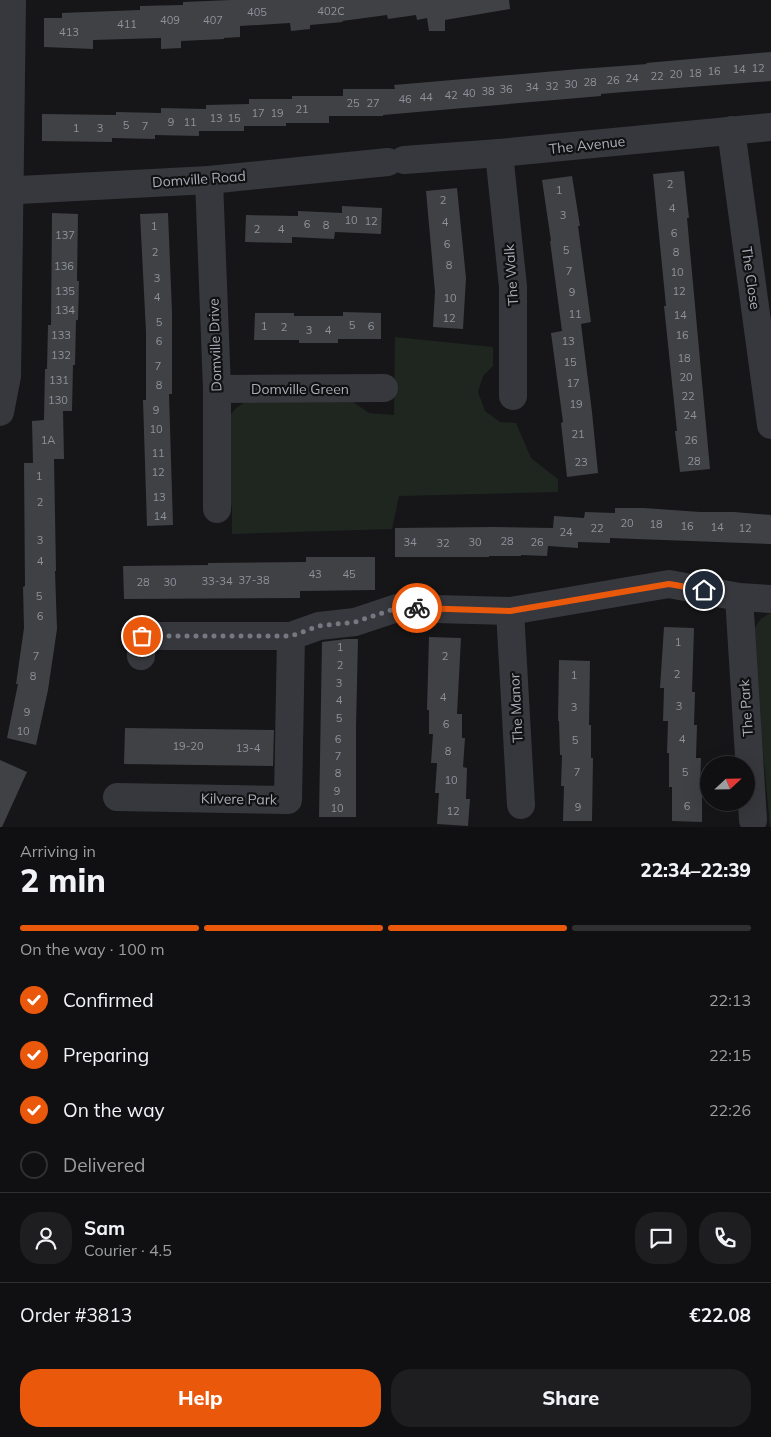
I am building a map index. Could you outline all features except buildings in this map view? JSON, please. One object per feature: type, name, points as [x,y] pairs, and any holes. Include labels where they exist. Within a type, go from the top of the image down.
[{"type":"street","points":[[0,412],[7,376],[4,190],[12,0]]},
{"type":"street","name":"The Avenue","points":[[396,161],[771,127]]},
{"type":"street","name":"The Close","points":[[731,130],[771,425]]},
{"type":"street","name":"The Walk","points":[[499,153],[514,287],[513,396]]},
{"type":"street","name":"Domville Road","points":[[4,190],[209,180],[396,161]]},
{"type":"street","name":"Domville Drive","points":[[209,180],[217,389],[217,509]]},
{"type":"street","name":"Domville Green","points":[[217,389],[384,388]]},
{"type":"street","points":[[141,656],[142,636],[291,636],[319,626],[355,622],[397,608],[510,611],[669,584],[738,597],[771,599]]},
{"type":"street","name":"The Park","points":[[738,597],[753,820]]},
{"type":"street","name":"The Manor","points":[[510,611],[521,805]]},
{"type":"street","name":"Kilvere Park","points":[[117,797],[288,800],[291,636]]},
{"type":"shaded area","points":[[395,337],[493,347],[493,366],[483,376],[478,392],[485,411],[500,422],[516,423],[531,458],[558,479],[558,492],[399,496],[392,529],[232,534],[232,507],[224,497],[228,418],[236,408],[245,402],[353,402],[369,413],[394,415]]},
{"type":"shaded area","points":[[771,613],[770,827],[752,637],[758,622]]},
{"type":"way so far","points":[[142,636],[291,636],[319,626],[355,622],[397,608],[417,608]]},
{"type":"route","points":[[417,608],[510,611],[669,584],[704,590]]}]
